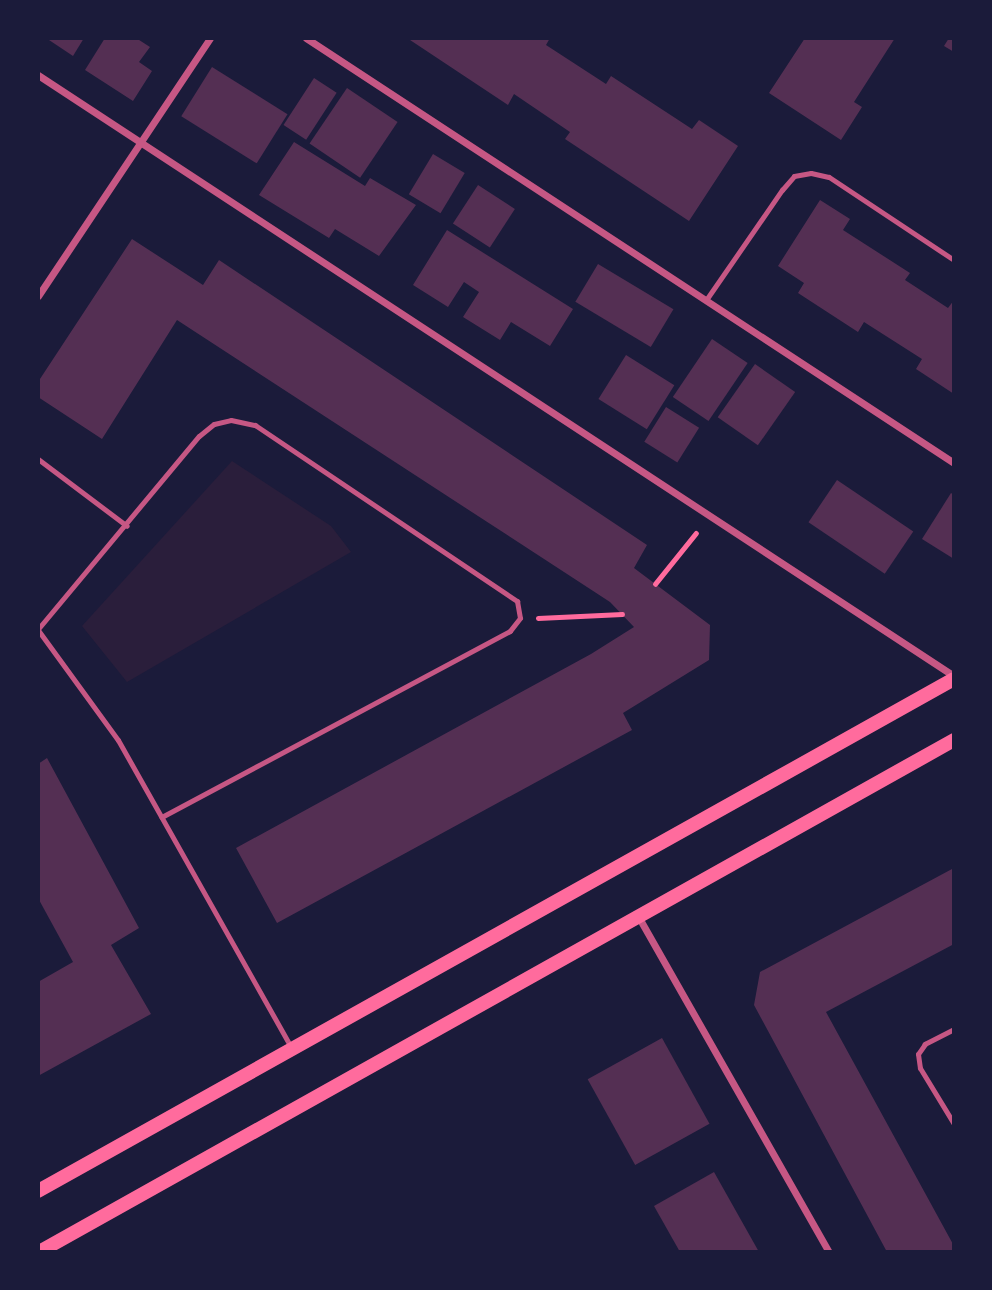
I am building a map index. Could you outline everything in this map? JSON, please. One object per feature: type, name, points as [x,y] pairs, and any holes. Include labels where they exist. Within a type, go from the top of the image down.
[{"type":"main road","points":[[38,1191],[954,678]]},
{"type":"main road","points":[[40,1251],[954,740]]},
{"type":"street","points":[[38,296],[210,38]]},
{"type":"street","points":[[306,38],[954,463]]},
{"type":"street","points":[[38,75],[954,678]]},
{"type":"street","points":[[638,916],[829,1251]]},
{"type":"lane","points":[[706,300],[782,190],[794,176],[811,173],[829,177],[954,260]]},
{"type":"lane","points":[[161,817],[509,631],[520,618],[517,601],[255,425],[231,420],[214,424],[199,436],[38,630],[118,740],[161,817],[292,1050]]},
{"type":"lane","points":[[38,459],[127,526]]},
{"type":"lane","points":[[954,1029],[925,1044],[918,1054],[920,1068],[954,1124]]},
{"type":"path","points":[[655,584],[710,516]]},
{"type":"path","points":[[520,618],[622,614]]},
{"type":"shaded area","points":[[232,461],[331,526],[351,552],[127,682],[82,626]]},
{"type":"building","points":[[46,38],[84,38],[73,56]]},
{"type":"building","points":[[105,38],[136,38],[150,47],[139,62],[152,71],[133,101],[85,70]]},
{"type":"building","points":[[407,38],[550,38],[546,45],[606,84],[611,76],[692,129],[699,120],[738,146],[689,221],[565,139],[570,132],[514,94],[508,105]]},
{"type":"building","points":[[805,38],[895,38],[854,102],[862,107],[841,140],[769,93]]},
{"type":"building","points":[[949,38],[954,38],[954,52],[944,46]]},
{"type":"building","points":[[212,67],[287,114],[257,163],[181,116]]},
{"type":"building","points":[[314,78],[337,93],[306,140],[284,125]]},
{"type":"building","points":[[347,88],[398,122],[360,178],[310,144]]},
{"type":"building","points":[[294,142],[365,186],[370,178],[416,205],[379,256],[335,229],[329,238],[259,195]]},
{"type":"building","points":[[433,154],[465,173],[441,213],[409,194]]},
{"type":"building","points":[[478,185],[515,209],[490,248],[453,224]]},
{"type":"building","points":[[820,200],[850,219],[843,230],[910,273],[905,280],[948,308],[954,300],[954,394],[916,369],[922,359],[864,322],[858,332],[798,293],[804,283],[778,266]]},
{"type":"building","points":[[447,230],[573,309],[550,346],[511,322],[500,340],[463,317],[479,292],[464,282],[448,307],[413,285]]},
{"type":"building","points":[[132,239],[203,285],[219,260],[647,545],[634,568],[710,625],[709,660],[623,713],[632,730],[277,923],[236,848],[591,654],[634,627],[610,602],[177,320],[102,439],[38,397],[38,382]]},
{"type":"building","points":[[598,264],[673,309],[651,347],[575,302]]},
{"type":"building","points":[[712,339],[748,363],[709,421],[673,397]]},
{"type":"building","points":[[626,355],[674,385],[647,429],[598,399]]},
{"type":"building","points":[[755,364],[795,392],[758,445],[718,417]]},
{"type":"building","points":[[666,407],[699,428],[677,462],[644,442]]},
{"type":"building","points":[[837,480],[913,531],[885,574],[808,522]]},
{"type":"building","points":[[951,493],[954,495],[954,559],[922,539]]},
{"type":"building","points":[[47,758],[139,928],[111,945],[151,1014],[38,1076],[38,982],[73,962],[38,898],[38,764]]},
{"type":"building","points":[[952,869],[954,944],[826,1012],[954,1246],[954,1252],[887,1252],[754,1005],[760,972]]},
{"type":"building","points":[[662,1038],[710,1124],[635,1165],[588,1079]]},
{"type":"building","points":[[714,1172],[759,1252],[680,1252],[654,1206]]}]
